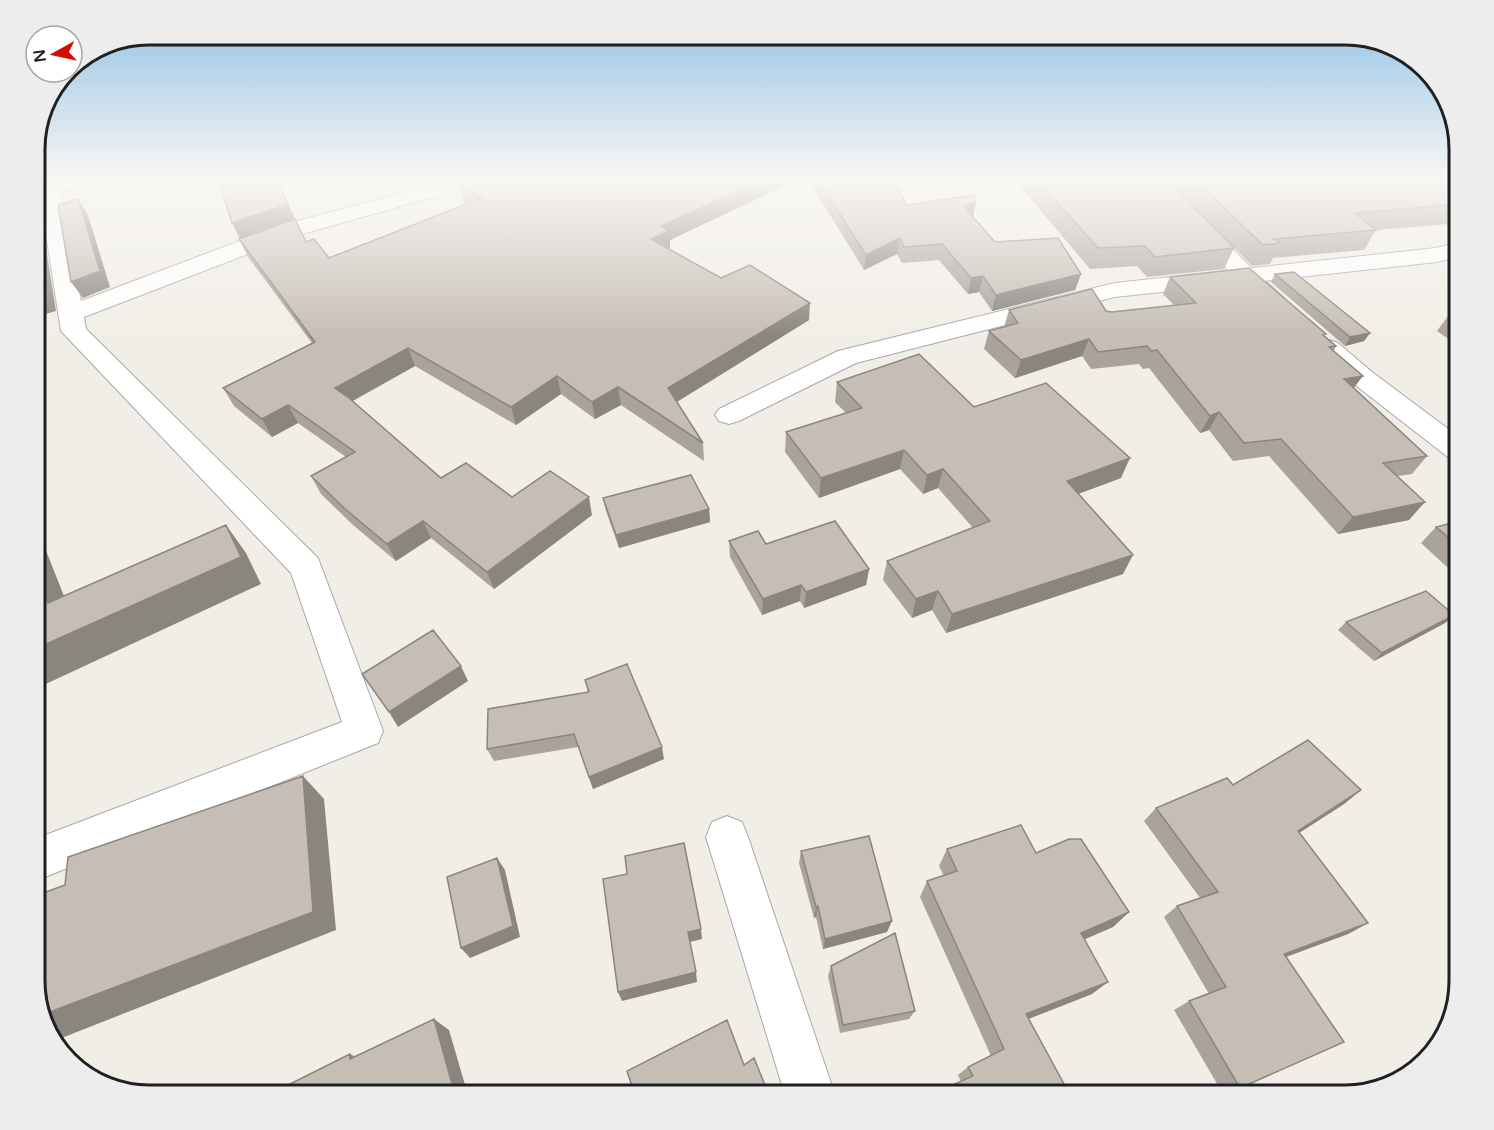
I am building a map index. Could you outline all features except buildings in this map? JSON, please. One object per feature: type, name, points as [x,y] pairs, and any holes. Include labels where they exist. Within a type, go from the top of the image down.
[{"type":"street","points":[[45,856],[364,731],[306,567],[74,331],[52,233]]},
{"type":"street","points":[[71,313],[282,233]]},
{"type":"street","points":[[1205,233],[1246,276],[1363,378],[1449,443]]},
{"type":"street","points":[[729,415],[847,357],[1115,290],[1449,252]]},
{"type":"street","points":[[727,837],[807,1085]]}]
